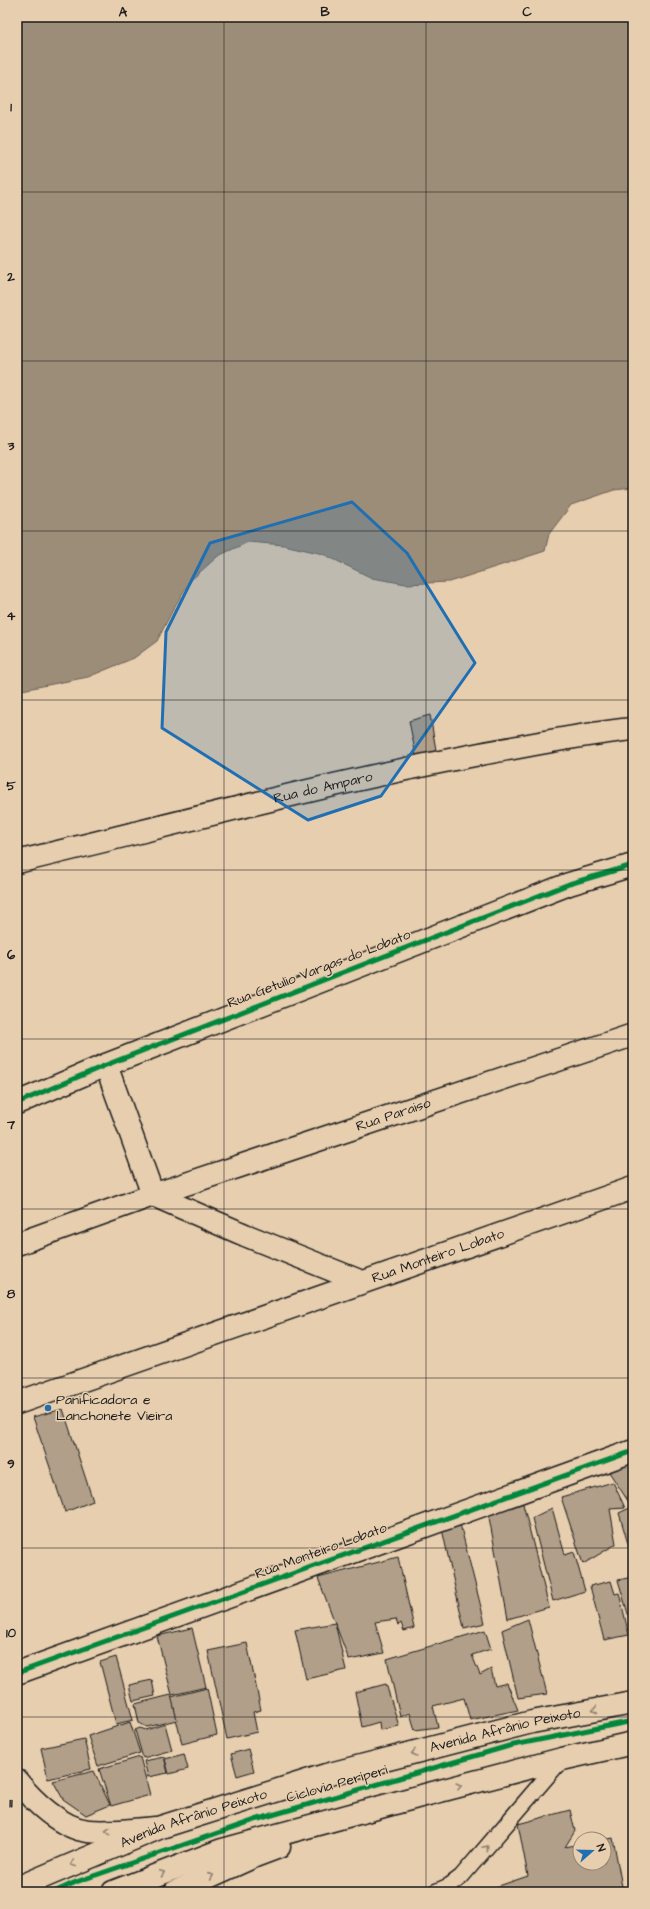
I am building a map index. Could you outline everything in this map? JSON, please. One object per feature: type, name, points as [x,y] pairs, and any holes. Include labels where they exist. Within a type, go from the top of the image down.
[{"type":"street","name":"Rua do Amparo","points":[[17,862],[339,784],[439,762],[580,736],[633,729]]},
{"type":"street","name":"Rua Getulio Vargas do Lobato","points":[[17,1103],[106,1065],[561,887],[633,865]]},
{"type":"street","name":"Rua Paraiso","points":[[17,1244],[153,1195],[633,1034]]},
{"type":"street","points":[[106,1065],[153,1195],[245,1235],[362,1282]]},
{"type":"street","name":"Rua Monteiro Lobato","points":[[17,1403],[633,1188]]},
{"type":"street","name":"Rua Monteiro Lobato","points":[[17,1673],[633,1451]]},
{"type":"street","name":"Avenida Afrânio Peixoto","points":[[17,1888],[161,1827],[326,1775],[532,1722],[633,1703]]},
{"type":"street","points":[[113,1892],[222,1850],[562,1759],[633,1743]]},
{"type":"street","points":[[17,1781],[41,1807],[62,1821],[86,1831],[113,1831],[161,1827]]},
{"type":"street","points":[[175,1892],[256,1856],[421,1796]]},
{"type":"lane","points":[[436,1892],[461,1878],[562,1759]]},
{"type":"highlighted area","points":[[352,502],[407,553],[475,663],[381,796],[308,820],[162,728],[166,632],[210,543]]},
{"type":"shaded area","points":[[17,17],[633,17],[633,488],[614,490],[571,505],[549,534],[545,551],[449,582],[406,584],[372,578],[323,554],[284,545],[248,542],[218,556],[191,580],[174,608],[157,641],[134,658],[88,677],[17,691]]},
{"type":"building","points":[[430,715],[437,756],[417,761],[409,721]]},
{"type":"building","points":[[63,1409],[93,1501],[65,1512],[33,1417]]},
{"type":"building","points":[[633,1463],[633,1561],[619,1513],[632,1507],[609,1472]]},
{"type":"building","points":[[613,1482],[625,1508],[610,1509],[616,1544],[583,1564],[561,1497]]},
{"type":"building","points":[[522,1500],[549,1607],[508,1619],[488,1512]]},
{"type":"building","points":[[552,1508],[565,1555],[574,1552],[585,1591],[553,1601],[532,1518]]},
{"type":"building","points":[[460,1524],[485,1623],[464,1628],[442,1529]]},
{"type":"building","points":[[398,1557],[414,1628],[404,1631],[401,1623],[398,1625],[396,1619],[375,1622],[384,1653],[349,1660],[318,1578]]},
{"type":"building","points":[[633,1577],[633,1631],[618,1580]]},
{"type":"building","points":[[611,1581],[615,1594],[619,1593],[629,1635],[604,1640],[590,1586]]},
{"type":"building","points":[[528,1619],[547,1694],[518,1698],[502,1630]]},
{"type":"building","points":[[335,1623],[346,1670],[306,1679],[295,1630]]},
{"type":"building","points":[[192,1628],[206,1687],[172,1695],[157,1636]]},
{"type":"building","points":[[485,1630],[491,1649],[472,1655],[480,1675],[491,1669],[495,1686],[507,1683],[518,1710],[470,1720],[464,1698],[433,1706],[438,1727],[415,1730],[410,1713],[400,1717],[387,1659]]},
{"type":"building","points":[[247,1643],[261,1710],[253,1712],[257,1732],[227,1739],[208,1651]]},
{"type":"building","points":[[116,1657],[133,1720],[116,1724],[100,1662]]},
{"type":"building","points":[[152,1680],[155,1696],[133,1701],[129,1685]]},
{"type":"building","points":[[386,1684],[399,1726],[380,1730],[379,1722],[362,1727],[355,1692]]},
{"type":"building","points":[[207,1688],[217,1735],[182,1744],[171,1697]]},
{"type":"building","points":[[171,1695],[177,1720],[147,1727],[139,1723],[135,1704]]},
{"type":"building","points":[[130,1722],[140,1753],[98,1766],[88,1736]]},
{"type":"building","points":[[165,1724],[172,1750],[143,1758],[135,1730],[140,1728],[146,1730]]},
{"type":"building","points":[[84,1739],[91,1769],[48,1779],[41,1748]]},
{"type":"building","points":[[248,1749],[254,1771],[237,1776],[231,1754]]},
{"type":"building","points":[[184,1754],[188,1769],[169,1774],[165,1759]]},
{"type":"building","points":[[140,1757],[150,1795],[111,1806],[99,1769]]},
{"type":"building","points":[[164,1757],[168,1773],[148,1777],[144,1761]]},
{"type":"building","points":[[94,1771],[110,1805],[86,1815],[63,1799],[53,1781]]},
{"type":"building","points":[[570,1810],[575,1831],[572,1831],[572,1836],[565,1847],[572,1846],[572,1871],[612,1871],[613,1838],[623,1892],[481,1892],[528,1876],[518,1824]]},
{"type":"cycle path","points":[[17,1103],[106,1065],[569,884],[633,865]]},
{"type":"cycle path","points":[[17,1673],[633,1451]]},
{"type":"cycle path","name":"Ciclovia Periperi","points":[[54,1892],[76,1882],[255,1820],[509,1746],[633,1721]]},
{"type":"place","name":"Panificadora e Lanchonete Vieira","points":[[48,1408]]}]
